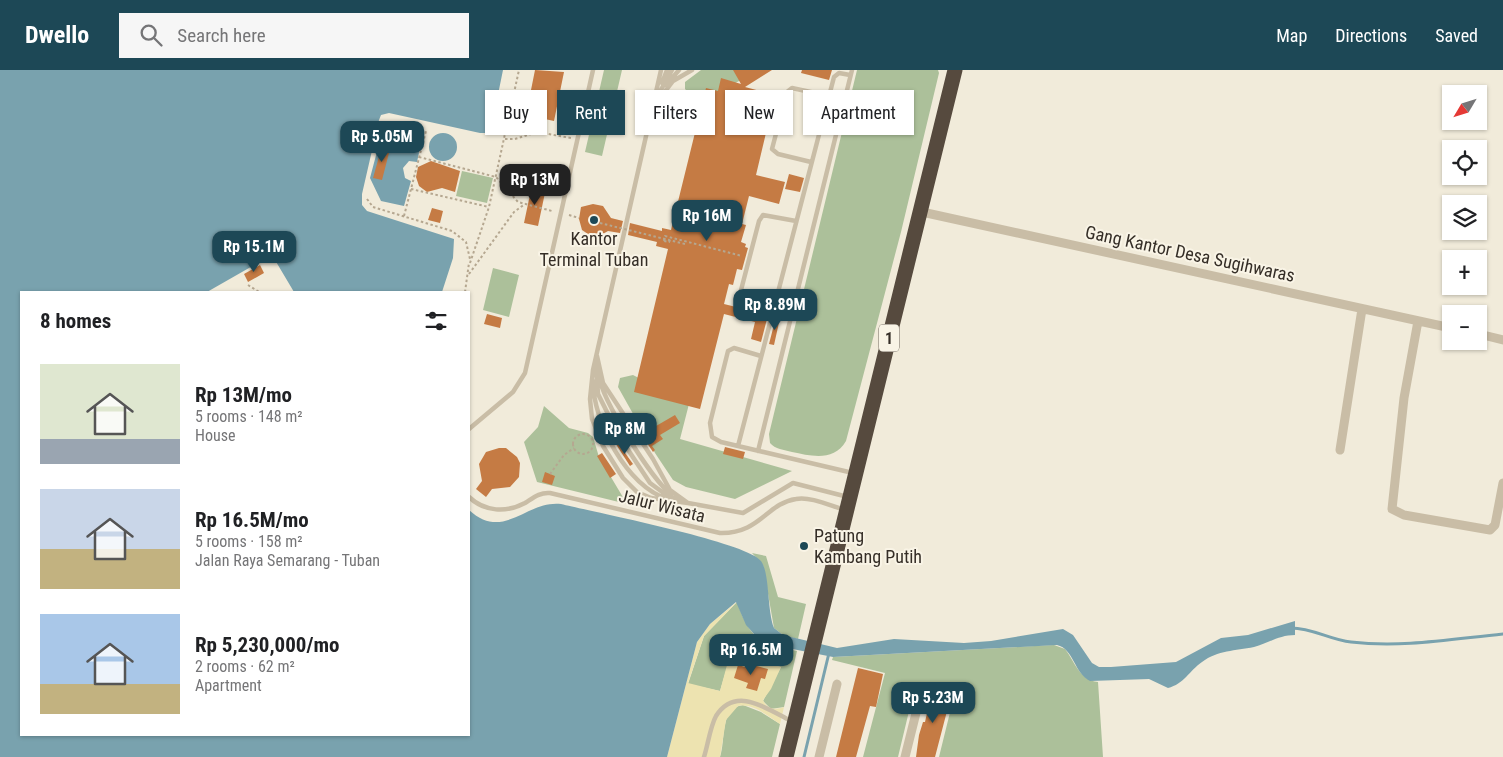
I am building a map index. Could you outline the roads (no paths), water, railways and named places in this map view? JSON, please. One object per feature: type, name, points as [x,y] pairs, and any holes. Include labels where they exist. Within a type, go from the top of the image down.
[{"type":"highway","name":"1","points":[[786,757],[847,504],[922,212],[955,70]]},
{"type":"street","name":"Gang Kantor Desa Sugihwaras","points":[[922,212],[1442,326]]},
{"type":"street","points":[[1340,450],[1362,309]]},
{"type":"street","points":[[1418,321],[1406,389],[1392,509],[1404,515],[1490,530],[1495,525],[1503,483]]},
{"type":"street","points":[[1487,336],[1503,340]]},
{"type":"street","points":[[818,757],[837,684]]},
{"type":"street","points":[[905,757],[921,693]]},
{"type":"lane","points":[[470,428],[513,392],[525,373],[593,70]]},
{"type":"lane","points":[[658,90],[664,70]]},
{"type":"lane","points":[[662,90],[672,70]]},
{"type":"lane","points":[[662,90],[680,70]]},
{"type":"lane","points":[[666,90],[673,81],[692,70]]},
{"type":"lane","points":[[758,451],[851,73],[835,75],[831,90]]},
{"type":"lane","points":[[803,90],[792,88],[787,92],[772,150],[778,154],[811,162]]},
{"type":"lane","points":[[645,135],[591,379],[590,410],[603,446],[623,478],[637,492],[656,500],[688,503]]},
{"type":"lane","points":[[738,446],[818,135]]},
{"type":"lane","points":[[773,306],[740,296],[758,221],[762,216],[796,221]]},
{"type":"lane","points":[[761,356],[732,348],[728,353],[710,430],[714,439],[855,474]]},
{"type":"lane","points":[[597,352],[603,383],[654,459],[670,490],[688,503]]},
{"type":"lane","points":[[597,352],[600,382],[606,398],[660,483],[669,493],[688,503]]},
{"type":"lane","points":[[597,352],[597,389],[619,436],[638,468],[654,486],[668,496],[688,503]]},
{"type":"lane","points":[[597,352],[594,396],[598,415],[611,441],[642,486],[661,497],[743,513],[781,489],[796,483],[847,504]]},
{"type":"lane","name":"Jalur Wisata","points":[[470,499],[484,507],[504,510],[518,506],[541,493],[550,492],[648,517],[726,534],[749,528],[784,502],[797,498],[847,504]]},
{"type":"lane","points":[[704,757],[716,717],[734,701],[743,700],[756,703],[794,723]]},
{"type":"water","points":[[0,70],[503,70],[499,90],[485,90],[485,133],[389,113],[381,115],[379,120],[362,194],[362,205],[367,211],[454,239],[453,258],[442,291],[293,291],[272,255],[209,291],[20,291],[20,736],[470,736],[470,511],[482,519],[493,522],[515,518],[548,504],[561,504],[668,528],[750,553],[761,561],[764,567],[774,628],[783,635],[837,648],[894,639],[964,643],[991,641],[1063,629],[1073,635],[1092,663],[1099,667],[1111,667],[1176,662],[1221,638],[1248,635],[1295,621],[1295,635],[1289,635],[1254,647],[1214,655],[1197,666],[1178,684],[1168,688],[1149,679],[1090,681],[1080,673],[1067,651],[1057,645],[833,657],[762,643],[746,625],[736,602],[710,624],[697,642],[667,757],[0,757]]},
{"type":"water","points":[[397,127],[423,134],[417,162],[409,161],[403,168],[405,178],[411,181],[404,206],[381,201],[370,178],[379,144]]},
{"type":"water","points":[[443,133],[453,137],[457,147],[453,157],[443,161],[433,157],[429,147],[433,137]]},
{"type":"waterway","points":[[1291,628],[1307,630],[1343,641],[1370,644],[1427,642],[1503,634]]},
{"type":"waterway","points":[[804,757],[829,653]]},
{"type":"place","name":"Kantor Terminal Tuban","points":[[594,220]]},
{"type":"place","name":"Patung Kambang Putih","points":[[804,546]]}]
